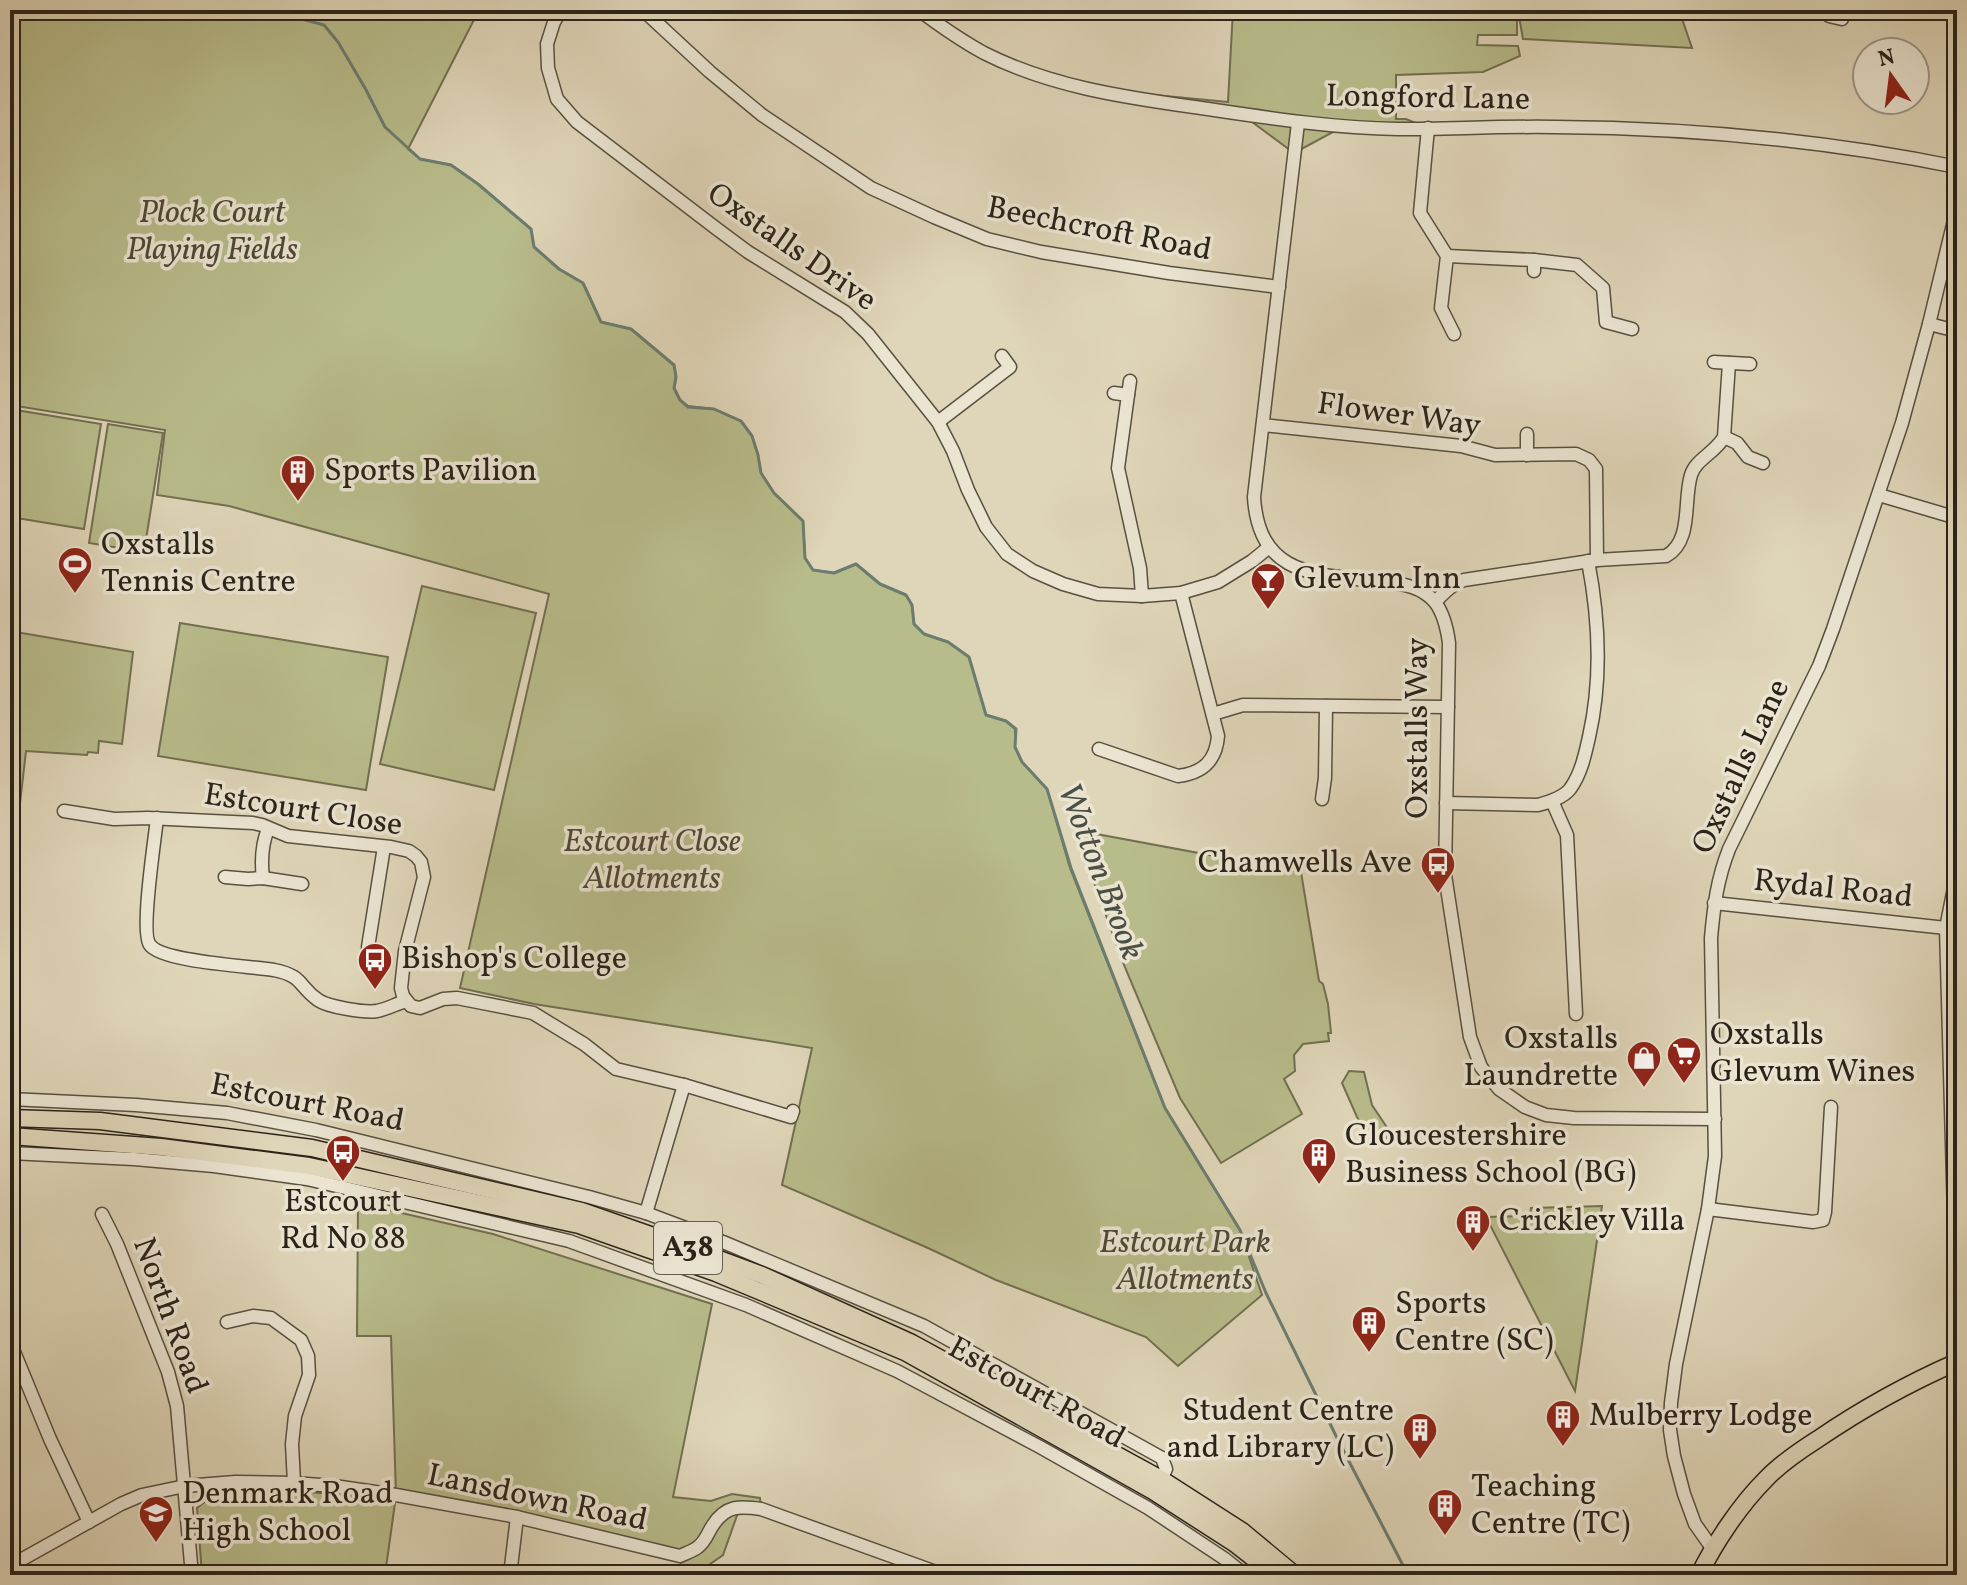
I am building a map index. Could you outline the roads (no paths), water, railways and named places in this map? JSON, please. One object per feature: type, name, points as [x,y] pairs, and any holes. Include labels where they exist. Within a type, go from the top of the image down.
[{"type":"main road","name":"Estcourt Road","points":[[10,1118],[100,1121],[312,1148],[586,1204],[721,1251],[762,1275],[912,1343],[1161,1479],[1242,1531],[1295,1575]]},
{"type":"main road","name":"Estcourt Road","points":[[10,1136],[161,1147],[215,1159],[309,1166],[579,1225],[716,1273],[905,1352],[1153,1491],[1234,1543],[1275,1575]]},
{"type":"main road","points":[[1699,1575],[1712,1548],[1764,1480],[1793,1456],[1871,1406],[1957,1362]]},
{"type":"street","name":"Oxstalls Drive","points":[[561,10],[547,44],[548,68],[557,99],[577,122],[748,252],[845,312],[868,334],[938,422],[986,527],[1007,554],[1033,571],[1063,584],[1098,594],[1142,596],[1181,593],[1218,582],[1268,548]]},
{"type":"street","name":"Beechcroft Road","points":[[643,10],[762,115],[871,188],[934,217],[987,239],[1041,252],[1279,287]]},
{"type":"street","name":"Longford Lane","points":[[919,10],[984,53],[1030,72],[1141,101],[1298,123],[1397,129],[1554,127],[1723,135],[1850,148],[1957,167]]},
{"type":"street","points":[[1268,548],[1258,524],[1254,497],[1298,123]]},
{"type":"street","points":[[1428,128],[1420,213],[1447,256],[1441,308],[1454,334]]},
{"type":"street","name":"Oxstalls Lane","points":[[1712,1548],[1695,1524],[1674,1456],[1670,1430],[1676,1364],[1708,1209],[1715,1156],[1711,938],[1714,903],[1719,876],[1729,849],[1819,666],[1879,495],[1929,324],[1957,208]]},
{"type":"street","points":[[1447,256],[1534,266],[1577,265],[1607,286],[1600,324],[1632,329]]},
{"type":"street","points":[[1929,324],[1957,331]]},
{"type":"street","points":[[938,422],[1010,367],[1002,356]]},
{"type":"street","points":[[1714,362],[1750,364]]},
{"type":"street","points":[[1435,602],[1449,588],[1464,580],[1592,560],[1666,556],[1677,549],[1683,535],[1691,474],[1724,437],[1729,363]]},
{"type":"street","points":[[1130,381],[1121,394],[1118,468],[1140,568],[1142,596]]},
{"type":"street","name":"Flower Way","points":[[1263,425],[1461,446],[1495,455],[1576,454],[1589,460],[1596,469],[1592,560]]},
{"type":"street","name":"Flower Way","points":[[1527,434],[1527,455]]},
{"type":"street","points":[[1724,437],[1737,443],[1748,457],[1765,465]]},
{"type":"street","points":[[1879,495],[1957,518]]},
{"type":"street","name":"Oxstalls Way","points":[[1268,548],[1292,565],[1310,572],[1402,584],[1425,593],[1435,602],[1446,624],[1449,643],[1445,875],[1470,1037],[1481,1067],[1499,1089],[1525,1107],[1546,1115],[1715,1119]]},
{"type":"street","points":[[1446,803],[1538,805],[1569,791],[1584,762],[1595,709],[1598,644],[1592,560]]},
{"type":"street","points":[[1105,768],[1105,751],[1178,776],[1200,769],[1213,757],[1218,736],[1181,593]]},
{"type":"street","points":[[1213,714],[1243,705],[1448,707]]},
{"type":"street","points":[[1322,799],[1326,706]]},
{"type":"street","points":[[1552,801],[1567,835],[1570,997],[1576,1014]]},
{"type":"street","name":"Estcourt Close","points":[[64,811],[114,819],[253,823],[288,836],[409,851],[421,862],[423,869],[402,973],[401,988],[406,1001]]},
{"type":"street","points":[[157,818],[147,940],[158,951],[290,974],[317,1000],[366,1011],[406,1001],[420,1008],[443,999],[457,998],[533,1013],[584,1044],[616,1069],[791,1116]]},
{"type":"street","points":[[263,878],[262,864],[268,829]]},
{"type":"street","points":[[368,947],[384,847]]},
{"type":"street","points":[[1957,873],[1946,928],[1954,1216],[1957,1227]]},
{"type":"street","points":[[225,877],[263,878],[302,884]]},
{"type":"street","name":"Rydal Road","points":[[1714,903],[1946,928]]},
{"type":"street","points":[[646,1213],[684,1085]]},
{"type":"street","name":"Estcourt Road","points":[[10,1099],[227,1113],[316,1130],[586,1204],[646,1213],[721,1251]]},
{"type":"street","points":[[1823,1220],[1837,1123],[1831,1107]]},
{"type":"street","name":"Estcourt Road","points":[[10,1153],[215,1159],[569,1241],[746,1305],[897,1371],[1148,1508],[1245,1575]]},
{"type":"street","points":[[1708,1209],[1837,1224]]},
{"type":"street","name":"North Road","points":[[102,1214],[168,1372],[177,1406],[192,1575]]},
{"type":"street","points":[[746,1305],[755,1289]]},
{"type":"street","points":[[236,1305],[233,1320],[253,1316],[271,1318],[301,1340],[308,1356],[309,1375],[295,1416],[292,1444],[294,1483]]},
{"type":"street","points":[[10,1342],[89,1522]]},
{"type":"street","name":"Lansdown Road","points":[[10,1566],[142,1495],[185,1486],[235,1482],[294,1483],[380,1493],[517,1517],[680,1556],[697,1548],[714,1523],[727,1511],[741,1506],[761,1509],[944,1575]]},
{"type":"street","points":[[510,1575],[517,1517]]},
{"type":"waterway","name":"Wotton Brook","points":[[268,10],[324,25],[338,42],[385,127],[420,159],[451,165],[531,229],[534,247],[559,269],[583,283],[601,322],[631,329],[674,365],[674,388],[688,407],[714,409],[741,421],[752,436],[761,473],[774,493],[803,521],[805,558],[813,570],[834,573],[856,564],[880,584],[906,595],[912,605],[914,624],[924,634],[948,642],[969,657],[986,715],[1006,721],[1016,729],[1015,747],[1022,762],[1047,789],[1071,868],[1165,1108],[1240,1230],[1266,1293],[1408,1575]]},
{"type":"place","name":"Sports Pavilion","points":[[298,503]]},
{"type":"place","name":"Oxstalls Tennis Centre","points":[[75,595]]},
{"type":"place","name":"Glevum Inn","points":[[1268,611]]},
{"type":"place","name":"Chamwells Ave","points":[[1438,895]]},
{"type":"place","name":"Bishop's College","points":[[375,991]]},
{"type":"place","name":"Oxstalls Glevum Wines","points":[[1684,1085]]},
{"type":"place","name":"Oxstalls Laundrette","points":[[1644,1089]]},
{"type":"place","name":"Estcourt Rd No 88","points":[[343,1183]]},
{"type":"place","name":"Gloucestershire Business School (BG)","points":[[1319,1186]]},
{"type":"place","name":"Crickley Villa","points":[[1473,1253]]},
{"type":"place","name":"Sports Centre (SC)","points":[[1369,1354]]},
{"type":"place","name":"Mulberry Lodge","points":[[1563,1448]]},
{"type":"place","name":"Student Centre and Library (LC)","points":[[1420,1461]]},
{"type":"place","name":"Teaching Centre (TC)","points":[[1445,1537]]},
{"type":"place","name":"Denmark Road High School","points":[[156,1544]]},
{"type":"park label","name":"Plock Court Playing Fields","points":[[212,232]]},
{"type":"park label","name":"Estcourt Close Allotments","points":[[652,862]]},
{"type":"park label","name":"Estcourt Park Allotments","points":[[1185,1262]]}]
